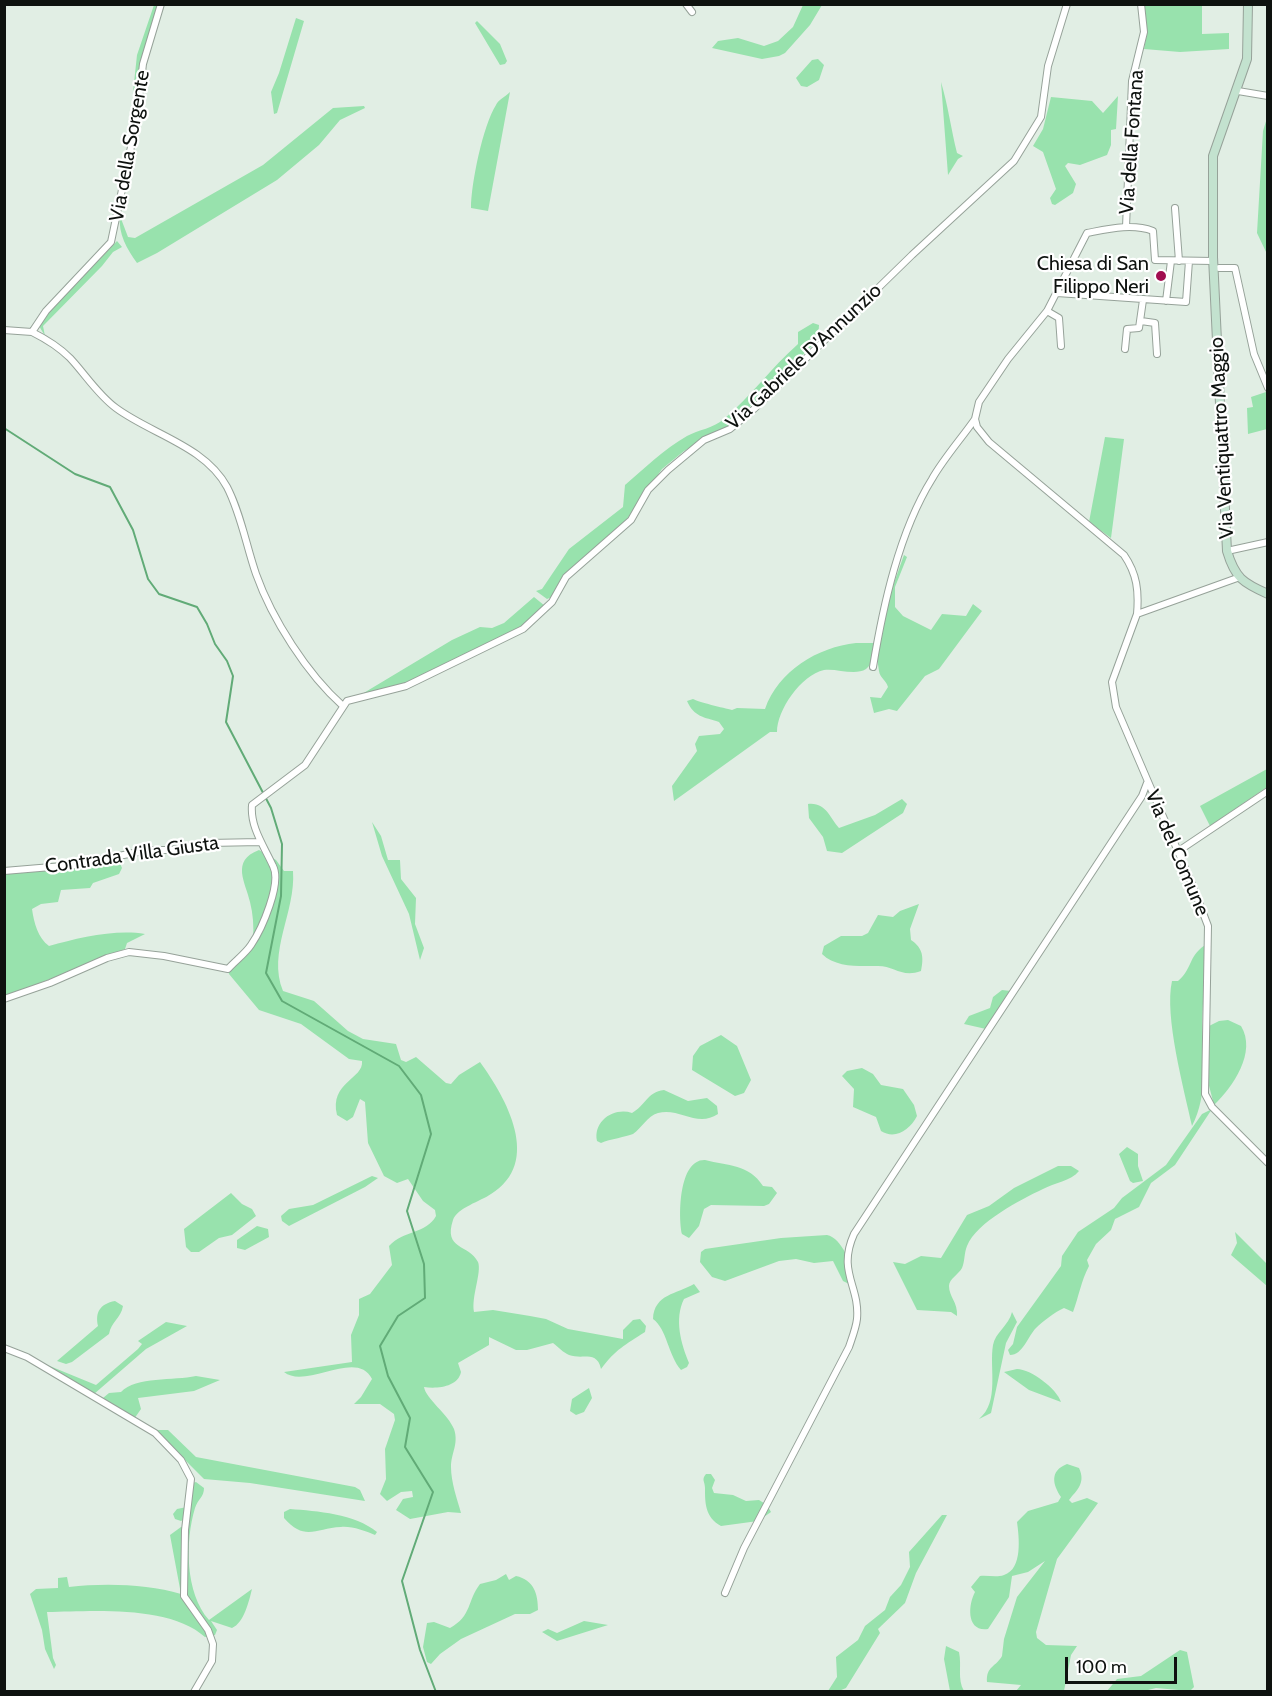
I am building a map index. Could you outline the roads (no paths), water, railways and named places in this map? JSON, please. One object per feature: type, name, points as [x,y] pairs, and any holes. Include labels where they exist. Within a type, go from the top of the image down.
[{"type":"street","name":"Via della Sorgente","points":[[32,332],[46,311],[111,242],[115,232],[123,177],[136,123],[143,64],[161,4]]},
{"type":"street","points":[[686,4],[692,12]]},
{"type":"street","name":"Via Gabriele D'Annunzio","points":[[343,706],[346,701],[406,686],[523,629],[552,602],[566,577],[631,520],[648,490],[668,470],[704,440],[730,429],[754,409],[912,255],[1014,161],[1041,117],[1048,66],[1067,4]]},
{"type":"street","name":"Via della Fontana","points":[[1141,4],[1144,32],[1131,94],[1126,227],[1153,231],[1155,260],[1171,261]]},
{"type":"street","name":"Via Ventiquattro Maggio","points":[[1240,578],[1232,568],[1227,551],[1213,156],[1225,119],[1238,91],[1250,46],[1248,4]]},
{"type":"street","points":[[1238,91],[1268,96]]},
{"type":"street","points":[[1175,208],[1179,261]]},
{"type":"street","points":[[873,667],[881,615],[911,521],[931,479],[975,419],[979,402],[993,379],[1047,311],[1087,233],[1126,227]]},
{"type":"street","points":[[1166,301],[1171,261],[1189,261],[1235,268],[1254,354],[1268,388]]},
{"type":"street","points":[[1057,293],[1186,302],[1189,261]]},
{"type":"street","points":[[1125,349],[1127,329],[1139,328],[1143,300]]},
{"type":"street","points":[[1047,311],[1059,318],[1061,346]]},
{"type":"street","points":[[1141,321],[1155,322],[1157,354]]},
{"type":"street","points":[[4,330],[32,332],[54,344],[70,358],[114,407],[193,452],[220,478],[234,506],[267,602],[308,671],[343,706],[305,765],[252,805],[251,813],[260,842],[275,868],[274,890],[251,946],[226,970],[164,956],[129,952],[107,958],[50,983],[4,999]]},
{"type":"street","name":"Via del Comune","points":[[975,419],[977,427],[990,442],[1124,555],[1133,569],[1137,581],[1137,614],[1112,682],[1116,707],[1208,927],[1203,1073],[1208,1102],[1268,1163]]},
{"type":"street","points":[[1227,551],[1268,542]]},
{"type":"street","points":[[1137,614],[1240,578],[1244,584],[1268,594]]},
{"type":"street","points":[[724,1593],[744,1548],[849,1347],[857,1318],[847,1265],[849,1247],[854,1234],[1135,806],[1147,783]]},
{"type":"street","points":[[1177,852],[1268,791]]},
{"type":"street","name":"Contrada Villa Giusta","points":[[4,871],[75,865],[148,850],[171,850],[209,843],[260,842]]},
{"type":"street","points":[[4,1348],[27,1357],[155,1433],[169,1445],[188,1470],[191,1479],[185,1530],[184,1596],[208,1630],[213,1644],[212,1661],[194,1692]]},
{"type":"waterway","points":[[4,428],[75,474],[110,487],[133,530],[148,579],[159,594],[197,607],[233,676],[226,722],[271,808],[282,844],[281,896],[266,973],[282,1001],[399,1066],[421,1095],[431,1134],[407,1211],[424,1264],[425,1298],[398,1316],[380,1346],[388,1376],[410,1418],[405,1447],[433,1492],[402,1581],[420,1650],[436,1692]]},
{"type":"place","name":"Chiesa di San Filippo Neri","points":[[1161,276]]}]
